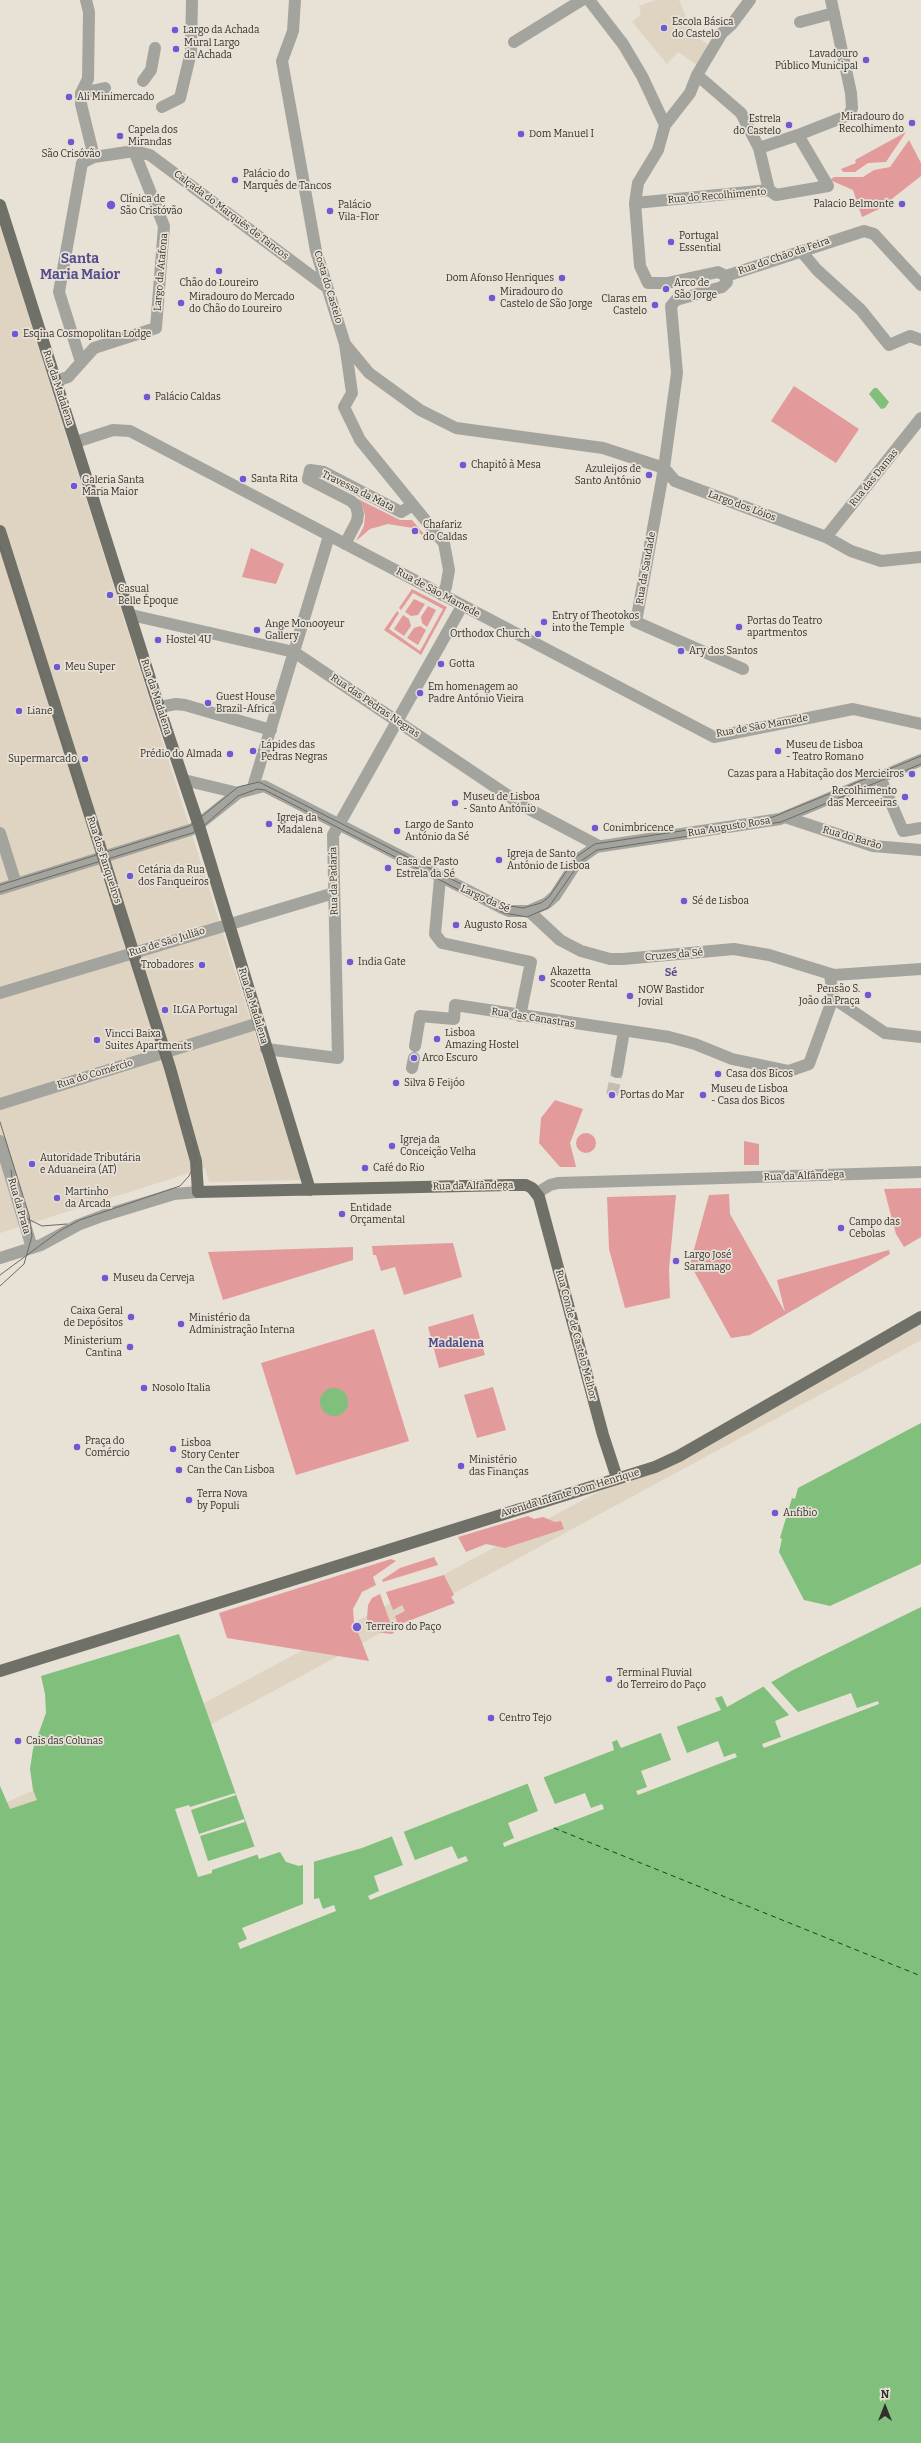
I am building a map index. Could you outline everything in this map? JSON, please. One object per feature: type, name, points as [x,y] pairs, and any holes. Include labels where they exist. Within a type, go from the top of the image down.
[{"type":"main road","name":"Rua da Madalena","points":[[0,205],[159,707],[199,825],[310,1190]]},
{"type":"main road","name":"Rua dos Fanqueiros","points":[[0,531],[165,1053],[196,1161],[198,1192]]},
{"type":"main road","name":"Rua da Alfândega","points":[[198,1192],[519,1185],[532,1188],[537,1193]]},
{"type":"main road","name":"Rua Conde de Castelo Melhor","points":[[537,1193],[603,1436],[617,1478]]},
{"type":"main road","name":"Avenida Infante Dom Henrique","points":[[0,1670],[655,1467],[679,1456],[921,1317]]},
{"type":"street","points":[[86,0],[89,12],[88,79],[81,93],[81,104],[94,157]]},
{"type":"street","points":[[162,107],[180,98],[190,52],[192,0]]},
{"type":"street","name":"Costa do Castelo","points":[[295,0],[293,31],[282,61],[311,225],[325,286],[345,344],[369,373],[420,410],[456,428],[603,448],[664,468]]},
{"type":"street","points":[[514,42],[582,0]]},
{"type":"street","points":[[589,0],[623,44],[642,76],[665,125]]},
{"type":"street","points":[[635,203],[638,183],[658,150],[665,125],[690,93],[697,75],[722,33],[732,24],[750,0]]},
{"type":"street","points":[[759,148],[798,135],[849,115],[852,108],[851,93],[831,0]]},
{"type":"street","points":[[800,22],[834,13]]},
{"type":"street","points":[[143,81],[152,70],[155,48]]},
{"type":"street","points":[[697,75],[741,113],[759,148],[768,190]]},
{"type":"street","points":[[81,93],[105,88]]},
{"type":"street","name":"Rua do Recolhimento","points":[[635,203],[768,190],[776,195],[828,186],[798,135]]},
{"type":"street","points":[[56,381],[68,377],[80,362],[58,292],[82,163],[94,157],[134,151]]},
{"type":"street","name":"Calçada do Marquês de Tancos","points":[[134,151],[150,155],[172,170],[325,286]]},
{"type":"street","name":"Largo da Atafona","points":[[80,362],[94,348],[156,328],[164,226],[162,217],[134,151]]},
{"type":"street","name":"Rua do Chão da Feira","points":[[635,203],[640,266],[648,283],[666,283],[718,272],[726,276],[860,231],[870,232],[877,236],[921,285]]},
{"type":"street","points":[[801,251],[817,270],[861,310],[889,345],[910,336],[921,340]]},
{"type":"street","points":[[664,468],[677,373],[672,306],[676,300],[708,292],[725,285],[726,276]]},
{"type":"street","points":[[345,344],[352,393],[344,406],[360,440],[439,535],[447,552],[449,570],[446,587],[442,595]]},
{"type":"street","name":"Rua das Damas","points":[[826,537],[921,418]]},
{"type":"street","name":"Rua de São Mamede","points":[[76,442],[113,430],[130,431],[318,528],[329,536],[714,737],[853,709],[921,724]]},
{"type":"street","name":"Largo dos Lóios","points":[[664,468],[675,481],[826,537],[851,551],[881,561],[921,557]]},
{"type":"street","name":"Rua da Saudade","points":[[664,468],[636,622],[744,669]]},
{"type":"street","name":"Travessa da Mata","points":[[345,544],[357,521],[358,514],[356,506],[351,501],[308,480],[310,470],[324,472],[401,512],[413,505]]},
{"type":"street","points":[[254,787],[329,536]]},
{"type":"street","name":"Rua da Padaria","points":[[266,1049],[338,1058],[333,834],[462,606]]},
{"type":"street","name":"Rua das Pedras Negras","points":[[131,615],[294,652],[525,808],[599,846]]},
{"type":"street","points":[[159,707],[176,704],[185,705],[270,730]]},
{"type":"street","name":"Rua Augusto Rosa","points":[[599,846],[764,822],[785,817],[921,760]]},
{"type":"street","points":[[880,777],[903,831],[921,828]]},
{"type":"street","points":[[184,780],[238,792]]},
{"type":"street","points":[[0,889],[104,857],[199,825],[238,792],[254,787],[264,786],[440,878],[435,934],[442,943],[531,962],[520,1016]]},
{"type":"street","name":"Rua do Barão","points":[[785,817],[873,846],[921,850]]},
{"type":"street","points":[[0,833],[16,884]]},
{"type":"street","name":"Largo da Sé","points":[[440,878],[509,911],[529,911],[548,903],[555,896],[578,859],[599,846]]},
{"type":"street","name":"Rua de São Julião","points":[[0,993],[334,892]]},
{"type":"street","name":"Cruzes da Sé","points":[[529,911],[560,940],[581,951],[610,959],[742,950],[768,955],[830,974],[845,975],[921,969]]},
{"type":"street","points":[[830,974],[833,998],[885,1033],[921,1037]]},
{"type":"street","name":"Rua das Canastras","points":[[414,1057],[420,1016],[454,1019],[455,1005],[520,1016],[669,1037],[732,1059],[789,1071],[809,1064],[833,998]]},
{"type":"street","name":"Rua do Comércio","points":[[0,1104],[259,1024]]},
{"type":"street","points":[[617,1072],[624,1031]]},
{"type":"street","name":"Rua da Prata","points":[[0,1142],[32,1248]]},
{"type":"street","name":"Rua da Alfândega","points":[[537,1193],[550,1185],[558,1183],[921,1172]]},
{"type":"street","name":"Rua da Alfândega","points":[[32,1248],[47,1243],[78,1225],[102,1216],[174,1194],[198,1192]]},
{"type":"street","points":[[0,1258],[32,1248]]},
{"type":"shaded area","name":"Escola Básica do Castelo","points":[[656,0],[679,0],[693,34],[710,46],[697,65],[678,52],[667,64],[632,22],[641,14],[639,6]]},
{"type":"shaded area","points":[[906,132],[886,162],[868,163],[855,172],[843,172],[841,169],[856,163],[855,160]]},
{"type":"shaded area","points":[[909,140],[921,163],[921,176],[879,209],[862,217],[853,190],[830,180],[834,177],[863,177],[874,170],[890,167]]},
{"type":"shaded area","points":[[0,226],[301,1180],[209,1182],[205,1168],[0,1233]]},
{"type":"shaded area","points":[[794,386],[859,429],[836,463],[771,421]]},
{"type":"shaded area","points":[[874,388],[877,388],[889,402],[885,408],[881,409],[869,394]]},
{"type":"shaded area","points":[[354,497],[400,520],[412,520],[430,541],[413,528],[388,524],[370,529],[356,541],[364,526],[365,515],[362,505]]},
{"type":"shaded area","points":[[251,548],[284,564],[276,584],[242,577]]},
{"type":"shaded area","points":[[412,589],[447,607],[421,655],[384,630],[397,611],[399,613],[389,629],[420,651],[443,609],[413,593],[401,610],[399,608]]},
{"type":"shaded area","points":[[414,599],[425,604],[418,615],[411,616],[405,612]]},
{"type":"shaded area","points":[[428,606],[436,610],[427,627],[422,623],[421,617]]},
{"type":"shaded area","points":[[403,615],[409,619],[411,626],[404,636],[394,629]]},
{"type":"shaded area","points":[[420,626],[426,630],[418,645],[407,638],[414,628]]},
{"type":"shaded area","points":[[555,1100],[583,1109],[570,1143],[576,1167],[560,1167],[539,1143],[541,1118]]},
{"type":"shaded area","points":[[586,1133],[593,1136],[596,1143],[593,1150],[586,1153],[579,1150],[576,1143],[579,1136]]},
{"type":"shaded area","points":[[744,1141],[759,1144],[759,1165],[744,1165]]},
{"type":"shaded area","points":[[921,1188],[921,1237],[904,1247],[896,1234],[884,1189]]},
{"type":"shaded area","points":[[729,1194],[730,1214],[785,1312],[777,1280],[889,1250],[890,1254],[750,1335],[731,1338],[690,1264],[709,1195]]},
{"type":"shaded area","points":[[676,1195],[669,1269],[670,1298],[625,1308],[609,1249],[607,1197]]},
{"type":"shaded area","points":[[453,1243],[462,1277],[404,1295],[395,1267],[381,1271],[376,1255],[373,1255],[372,1246]]},
{"type":"shaded area","points":[[353,1247],[353,1260],[223,1300],[208,1252]]},
{"type":"shaded area","points":[[473,1314],[485,1355],[439,1368],[428,1327]]},
{"type":"shaded area","points":[[921,1316],[921,1340],[268,1694],[91,1788],[13,1823],[0,1805],[53,1782],[165,1724],[635,1472]]},
{"type":"shaded area","points":[[374,1329],[409,1441],[296,1475],[261,1363]]},
{"type":"shaded area","points":[[493,1387],[506,1430],[477,1438],[464,1395]]},
{"type":"shaded area","points":[[334,1388],[344,1392],[348,1402],[344,1412],[334,1416],[324,1412],[320,1402],[324,1392]]},
{"type":"shaded area","points":[[921,1423],[921,1564],[830,1606],[804,1600],[779,1552],[782,1539],[780,1538],[792,1498],[795,1499],[798,1488]]},
{"type":"shaded area","points":[[528,1516],[534,1519],[543,1517],[555,1522],[561,1521],[564,1529],[505,1548],[486,1544],[466,1552],[458,1537]]},
{"type":"shaded area","points":[[434,1557],[438,1565],[383,1582],[382,1580],[400,1568]]},
{"type":"shaded area","points":[[391,1559],[396,1561],[373,1577],[376,1585],[362,1592],[353,1609],[354,1622],[369,1661],[227,1638],[219,1613]]},
{"type":"shaded area","points":[[444,1575],[454,1595],[451,1597],[455,1603],[398,1625],[395,1616],[405,1611],[402,1605],[393,1610],[386,1592]]},
{"type":"shaded area","points":[[380,1594],[394,1633],[391,1634],[377,1632],[367,1619],[368,1605],[372,1598]]},
{"type":"shaded area","points":[[921,1607],[921,2443],[0,2443],[0,1786],[10,1809],[37,1800],[33,1790],[30,1769],[33,1749],[46,1713],[45,1694],[41,1676],[179,1634],[259,1859],[280,1852],[286,1862],[299,1866],[362,1848],[614,1750],[612,1742],[617,1740],[621,1748],[721,1710],[715,1698],[722,1696],[727,1707],[793,1670]]},
{"type":"pier","points":[[770,1681],[798,1712],[851,1693],[857,1708],[878,1701],[879,1704],[764,1748],[762,1744],[781,1737],[775,1721],[789,1715],[763,1686]]},
{"type":"pier","points":[[676,1725],[687,1753],[718,1741],[724,1757],[735,1753],[737,1757],[638,1795],[636,1791],[647,1787],[641,1771],[671,1760],[660,1731]]},
{"type":"pier","points":[[543,1776],[555,1804],[585,1793],[591,1808],[602,1804],[604,1809],[504,1847],[503,1843],[514,1838],[508,1823],[538,1811],[527,1782]]},
{"type":"pier","points":[[235,1793],[236,1795],[191,1810],[199,1834],[244,1819],[245,1822],[200,1836],[208,1861],[256,1846],[259,1854],[212,1870],[212,1873],[198,1877],[175,1809],[189,1805],[190,1807]]},
{"type":"pier","points":[[403,1830],[415,1860],[452,1846],[458,1859],[466,1856],[468,1861],[370,1900],[368,1896],[379,1891],[374,1876],[403,1865],[391,1834]]},
{"type":"pier","points":[[314,1860],[314,1899],[319,1898],[323,1909],[334,1905],[336,1911],[240,1949],[238,1943],[247,1939],[242,1928],[303,1904],[303,1863]]},
{"type":"ferry route","points":[[554,1828],[921,1976]]},
{"type":"tunnel","points":[[612,1095],[617,1072]]},
{"type":"tram line","points":[[0,545],[179,1111],[193,1141],[196,1161],[189,1176],[180,1186],[80,1220],[61,1230],[0,1275]]},
{"type":"tram line","points":[[0,885],[190,826],[238,787],[259,782],[504,905],[523,908],[541,903],[549,897],[576,857],[595,844],[773,817],[921,756]]},
{"type":"tram line","points":[[0,892],[192,833],[200,829],[238,796],[257,789],[265,790],[504,913],[527,917],[548,908],[581,861],[597,850],[781,822],[921,764]]},
{"type":"tram line","points":[[0,1122],[29,1215],[32,1236],[24,1264],[0,1286]]},
{"type":"tram line","points":[[11,1170],[15,1201],[24,1217],[42,1226],[67,1224]]},
{"type":"place","name":"Escola Básica do Castelo","points":[[664,28]]},
{"type":"place","name":"Largo da Achada","points":[[175,30]]},
{"type":"place","name":"Mural Largo da Achada","points":[[176,49]]},
{"type":"place","name":"Lavadouro Público Municipal","points":[[866,60]]},
{"type":"place","name":"Ali Minimercado","points":[[69,97]]},
{"type":"place","name":"Miradouro do Recolhimento","points":[[912,123]]},
{"type":"place","name":"Estrela do Castelo","points":[[789,125]]},
{"type":"place","name":"Dom Manuel I","points":[[521,134]]},
{"type":"place","name":"Capela dos Mirandas","points":[[120,136]]},
{"type":"place","name":"São Crisóvão","points":[[71,142]]},
{"type":"place","name":"Palácio do Marquês de Tancos","points":[[235,180]]},
{"type":"place","name":"Palacio Belmonte","points":[[902,204]]},
{"type":"place","name":"Clínica de São Cristóvão","points":[[111,205]]},
{"type":"place","name":"Palácio Vila-Flor","points":[[330,211]]},
{"type":"place","name":"Portugal Essential","points":[[671,242]]},
{"type":"place","name":"Chão do Loureiro","points":[[219,271]]},
{"type":"place","name":"Dom Afonso Henriques","points":[[562,278]]},
{"type":"place","name":"Arco de São Jorge","points":[[666,289]]},
{"type":"place","name":"Miradouro do Castelo de São Jorge","points":[[492,298]]},
{"type":"place","name":"Miradouro do Mercado do Chão do Loureiro","points":[[181,303]]},
{"type":"place","name":"Claras em Castelo","points":[[655,305]]},
{"type":"place","name":"Esqina Cosmopolitan Lodge","points":[[15,334]]},
{"type":"place","name":"Palácio Caldas","points":[[147,397]]},
{"type":"place","name":"Chapitô à Mesa","points":[[463,465]]},
{"type":"place","name":"Azuleijos de Santo António","points":[[649,475]]},
{"type":"place","name":"Santa Rita","points":[[243,479]]},
{"type":"place","name":"Galeria Santa Maria Maior","points":[[74,486]]},
{"type":"place","name":"Chafariz do Caldas","points":[[415,531]]},
{"type":"place","name":"Casual Belle Époque","points":[[110,595]]},
{"type":"place","name":"Entry of Theotokos into the Temple","points":[[544,622]]},
{"type":"place","name":"Portas do Teatro apartmentos","points":[[739,627]]},
{"type":"place","name":"Ange Monooyeur Gallery","points":[[257,630]]},
{"type":"place","name":"Orthodox Church","points":[[538,634]]},
{"type":"place","name":"Hostel 4U","points":[[158,640]]},
{"type":"place","name":"Ary dos Santos","points":[[681,651]]},
{"type":"place","name":"Gotta","points":[[441,664]]},
{"type":"place","name":"Meu Super","points":[[57,667]]},
{"type":"place","name":"Em homenagem ao Padre António Vieira","points":[[420,693]]},
{"type":"place","name":"Guest House Brazil-Africa","points":[[208,703]]},
{"type":"place","name":"Liane","points":[[19,711]]},
{"type":"place","name":"Lápides das Pedras Negras","points":[[253,751]]},
{"type":"place","name":"Museu de Lisboa - Teatro Romano","points":[[778,751]]},
{"type":"place","name":"Prédio do Almada","points":[[230,754]]},
{"type":"place","name":"Supermarcado","points":[[85,759]]},
{"type":"place","name":"Cazas para a Habitação dos Mercieiros","points":[[912,774]]},
{"type":"place","name":"Recolhimento das Merceeiras","points":[[905,797]]},
{"type":"place","name":"Museu de Lisboa - Santo António","points":[[455,803]]},
{"type":"place","name":"Igreja da Madalena","points":[[269,824]]},
{"type":"place","name":"Conimbricence","points":[[595,828]]},
{"type":"place","name":"Largo de Santo António da Sé","points":[[397,831]]},
{"type":"place","name":"Igreja de Santo António de Lisboa","points":[[499,860]]},
{"type":"place","name":"Casa de Pasto Estrela da Sé","points":[[388,868]]},
{"type":"place","name":"Cetária da Rua dos Fanqueiros","points":[[130,876]]},
{"type":"place","name":"Sé de Lisboa","points":[[684,901]]},
{"type":"place","name":"Augusto Rosa","points":[[456,925]]},
{"type":"place","name":"India Gate","points":[[350,962]]},
{"type":"place","name":"Trobadores","points":[[202,965]]},
{"type":"place","name":"Akazetta Scooter Rental","points":[[542,978]]},
{"type":"place","name":"Pensão S. João da Praça","points":[[868,995]]},
{"type":"place","name":"NOW Bastidor Jovial","points":[[630,996]]},
{"type":"place","name":"ILGA Portugal","points":[[165,1010]]},
{"type":"place","name":"Lisboa Amazing Hostel","points":[[437,1039]]},
{"type":"place","name":"Vincci Baixa Suites Apartments","points":[[97,1040]]},
{"type":"place","name":"Arco Escuro","points":[[414,1058]]},
{"type":"place","name":"Casa dos Bicos","points":[[718,1074]]},
{"type":"place","name":"Silva & Feijóo","points":[[396,1083]]},
{"type":"place","name":"Portas do Mar","points":[[612,1095]]},
{"type":"place","name":"Museu de Lisboa - Casa dos Bicos","points":[[703,1095]]},
{"type":"place","name":"Igreja da Conceição Velha","points":[[392,1146]]},
{"type":"place","name":"Autoridade Tributária e Aduaneira (AT)","points":[[32,1164]]},
{"type":"place","name":"Café do Rio","points":[[365,1168]]},
{"type":"place","name":"Martinho da Arcada","points":[[57,1198]]},
{"type":"place","name":"Entidade Orçamental","points":[[342,1214]]},
{"type":"place","name":"Campo das Cebolas","points":[[841,1228]]},
{"type":"place","name":"Largo José Saramago","points":[[676,1261]]},
{"type":"place","name":"Museu da Cerveja","points":[[105,1278]]},
{"type":"place","name":"Caixa Geral de Depósitos","points":[[131,1317]]},
{"type":"place","name":"Ministério da Administração Interna","points":[[181,1324]]},
{"type":"place","name":"Ministerium Cantina","points":[[130,1347]]},
{"type":"place","name":"Nosolo Italia","points":[[144,1388]]},
{"type":"place","name":"Praça do Comércio","points":[[77,1447]]},
{"type":"place","name":"Lisboa Story Center","points":[[173,1449]]},
{"type":"place","name":"Ministério das Finanças","points":[[461,1466]]},
{"type":"place","name":"Can the Can Lisboa","points":[[179,1470]]},
{"type":"place","name":"Terra Nova by Populi","points":[[189,1500]]},
{"type":"place","name":"Anfibio","points":[[775,1513]]},
{"type":"place","name":"Terreiro do Paço","points":[[357,1627]]},
{"type":"place","name":"Terminal Fluvial do Terreiro do Paço","points":[[609,1679]]},
{"type":"place","name":"Centro Tejo","points":[[491,1718]]},
{"type":"place","name":"Cais das Colunas","points":[[18,1741]]},
{"type":"district","name":"Santa Maria Maior","points":[[80,268]]},
{"type":"district","name":"Sé","points":[[671,973]]},
{"type":"district","name":"Madalena","points":[[456,1344]]}]
